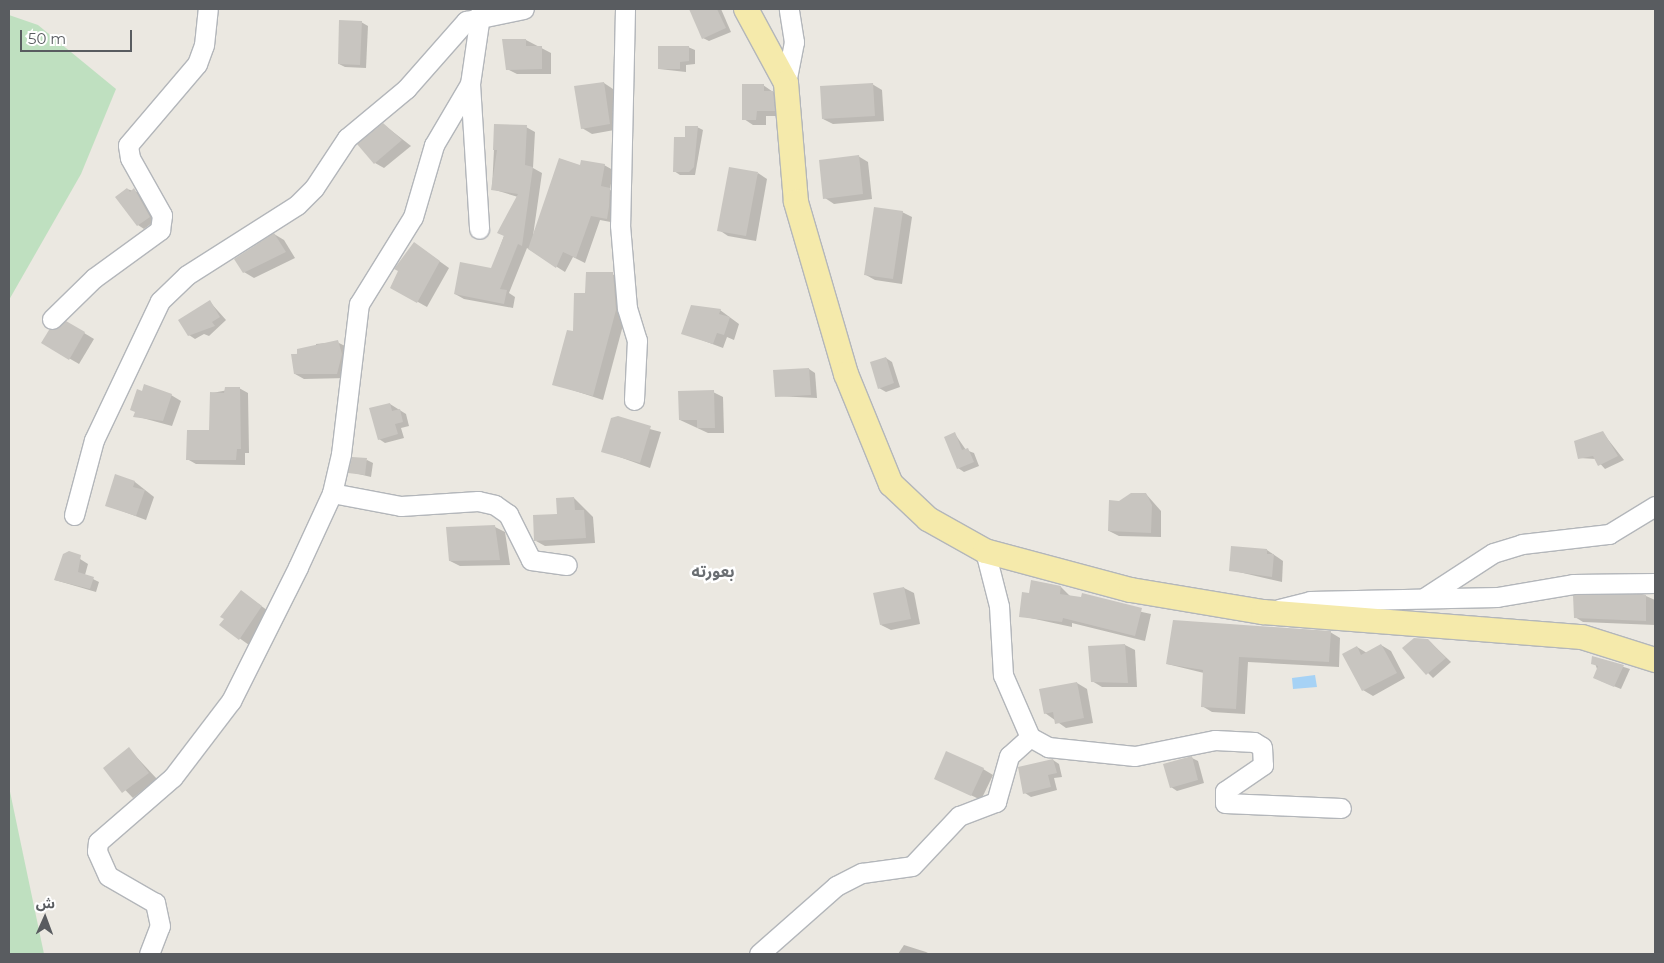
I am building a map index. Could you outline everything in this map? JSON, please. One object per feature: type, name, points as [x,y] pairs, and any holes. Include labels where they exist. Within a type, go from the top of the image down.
[{"type":"main road","points":[[746,9],[786,82],[796,202],[867,432],[891,484],[909,503],[947,532],[985,551],[1086,580],[1263,612],[1582,637],[1655,660]]},
{"type":"street","points":[[52,319],[94,278],[160,230],[162,215],[130,158],[128,145],[197,64],[204,45],[208,9]]},
{"type":"street","points":[[74,515],[94,440],[160,301],[187,275],[297,205],[314,188],[347,138],[406,89],[458,28],[480,12],[524,9]]},
{"type":"street","points":[[625,9],[620,225],[627,308],[637,340],[634,400]]},
{"type":"street","points":[[786,82],[794,42],[789,9]]},
{"type":"street","points":[[479,229],[470,84],[480,12]]},
{"type":"street","points":[[149,954],[160,926],[155,903],[108,876],[97,851],[98,842],[172,777],[231,700],[332,493],[342,445],[359,304],[413,217],[434,145],[470,84]]},
{"type":"street","points":[[332,493],[401,506],[478,500],[495,505],[508,514],[531,560],[567,565]]},
{"type":"street","points":[[1424,598],[1493,553],[1522,544],[1609,534],[1655,506]]},
{"type":"street","points":[[985,551],[999,606],[1003,674],[1030,737],[1048,747],[1135,756],[1214,740],[1254,742],[1262,747],[1263,765],[1225,791],[1226,803],[1341,808]]},
{"type":"street","points":[[1263,612],[1310,601],[1497,597],[1597,582],[1655,584]]},
{"type":"street","points":[[759,954],[836,886],[862,873],[912,866],[959,816],[996,802],[1009,756],[1030,737]]},
{"type":"green space","points":[[9,15],[38,25],[116,89],[81,174],[9,300]]},
{"type":"green space","points":[[9,787],[44,954],[9,954]]},
{"type":"water","points":[[1315,675],[1317,687],[1293,689],[1292,678]]},
{"type":"building","points":[[689,9],[717,9],[726,28],[702,39]]},
{"type":"building","points":[[339,20],[362,21],[360,65],[338,64]]},
{"type":"building","points":[[502,39],[526,39],[526,46],[542,46],[542,69],[506,70]]},
{"type":"building","points":[[658,46],[689,46],[689,61],[680,62],[680,69],[658,69]]},
{"type":"building","points":[[604,82],[610,124],[581,129],[574,86]]},
{"type":"building","points":[[873,83],[875,116],[822,119],[820,86]]},
{"type":"building","points":[[742,84],[764,84],[764,91],[773,91],[775,111],[757,111],[756,120],[742,120]]},
{"type":"building","points":[[383,123],[402,140],[374,164],[357,144]]},
{"type":"building","points":[[494,124],[527,125],[525,165],[533,167],[522,246],[518,244],[500,289],[507,290],[504,304],[454,294],[460,262],[491,268],[504,236],[497,233],[518,194],[491,190],[497,150],[493,150]]},
{"type":"building","points":[[685,126],[698,126],[694,167],[689,172],[673,172],[674,137],[685,137]]},
{"type":"building","points":[[859,155],[863,194],[823,199],[819,160]]},
{"type":"building","points":[[559,158],[580,165],[581,160],[605,164],[601,186],[610,188],[607,219],[591,216],[576,258],[563,252],[556,268],[528,249]]},
{"type":"building","points":[[729,167],[758,172],[746,236],[717,231]]},
{"type":"building","points":[[127,188],[130,192],[134,188],[150,217],[137,226],[115,197]]},
{"type":"building","points":[[874,207],[903,211],[893,279],[864,275]]},
{"type":"building","points":[[274,233],[286,252],[243,273],[234,259]]},
{"type":"building","points":[[414,242],[440,261],[417,303],[390,288],[398,271],[394,269]]},
{"type":"building","points":[[586,272],[613,272],[616,310],[593,396],[552,385],[567,330],[573,331],[574,293],[585,293]]},
{"type":"building","points":[[210,300],[220,317],[212,322],[215,326],[188,336],[178,320]]},
{"type":"building","points":[[691,305],[721,309],[719,314],[730,317],[724,335],[717,333],[713,344],[681,334]]},
{"type":"building","points":[[66,321],[85,332],[69,360],[41,343],[49,330]]},
{"type":"building","points":[[338,340],[342,354],[337,374],[294,374],[291,354],[297,354],[297,349]]},
{"type":"building","points":[[886,357],[894,383],[878,389],[870,362]]},
{"type":"building","points":[[809,368],[811,395],[775,397],[773,370]]},
{"type":"building","points":[[144,384],[172,394],[163,421],[133,417],[135,412],[130,410],[137,389],[142,391]]},
{"type":"building","points":[[225,387],[240,387],[241,449],[237,449],[236,460],[186,460],[187,430],[209,430],[210,392],[224,393]]},
{"type":"building","points":[[714,390],[715,428],[697,428],[697,420],[679,420],[678,391]]},
{"type":"building","points":[[390,403],[392,411],[400,409],[403,422],[395,424],[398,434],[378,440],[369,408]]},
{"type":"building","points":[[618,416],[651,426],[640,463],[601,452],[611,418]]},
{"type":"building","points":[[1603,431],[1618,456],[1598,466],[1593,456],[1578,459],[1574,441]]},
{"type":"building","points":[[955,432],[962,450],[968,448],[974,462],[957,469],[944,437]]},
{"type":"building","points":[[352,457],[367,458],[365,475],[348,473]]},
{"type":"building","points":[[115,474],[135,481],[133,487],[145,490],[136,516],[105,506]]},
{"type":"building","points":[[1131,493],[1146,493],[1152,505],[1151,533],[1108,531],[1109,500],[1119,501]]},
{"type":"building","points":[[574,497],[575,510],[584,510],[586,538],[534,541],[533,515],[557,514],[556,498]]},
{"type":"building","points":[[495,525],[500,560],[449,561],[446,527]]},
{"type":"building","points":[[1231,546],[1267,549],[1267,554],[1274,554],[1272,577],[1229,571]]},
{"type":"building","points":[[69,551],[81,555],[78,572],[94,577],[90,589],[54,580],[63,554]]},
{"type":"building","points":[[1031,580],[1061,586],[1060,594],[1081,597],[1082,593],[1142,608],[1135,636],[1063,618],[1062,622],[1019,617],[1022,592],[1029,593]]},
{"type":"building","points":[[904,587],[911,619],[880,625],[873,593]]},
{"type":"building","points":[[241,590],[262,606],[239,640],[219,625],[224,619],[220,617]]},
{"type":"building","points":[[1573,595],[1646,595],[1646,621],[1574,618]]},
{"type":"building","points":[[1173,620],[1331,631],[1329,662],[1239,657],[1236,709],[1201,707],[1203,670],[1166,664]]},
{"type":"building","points":[[1414,638],[1428,639],[1446,658],[1426,675],[1402,648]]},
{"type":"building","points":[[1125,644],[1128,683],[1091,682],[1088,646]]},
{"type":"building","points":[[1381,644],[1397,673],[1362,691],[1342,654],[1357,646],[1361,655]]},
{"type":"building","points":[[1592,656],[1624,665],[1614,687],[1593,678],[1598,666],[1591,664]]},
{"type":"building","points":[[1077,682],[1084,718],[1055,724],[1053,712],[1044,714],[1039,689]]},
{"type":"building","points":[[129,747],[149,773],[122,793],[103,768]]},
{"type":"building","points":[[946,751],[984,768],[971,796],[934,779]]},
{"type":"building","points":[[1192,756],[1198,780],[1170,788],[1163,764]]},
{"type":"building","points":[[1053,759],[1057,773],[1048,775],[1051,787],[1023,794],[1018,767]]},
{"type":"district","name":"بعورته","points":[[713,572]]}]
